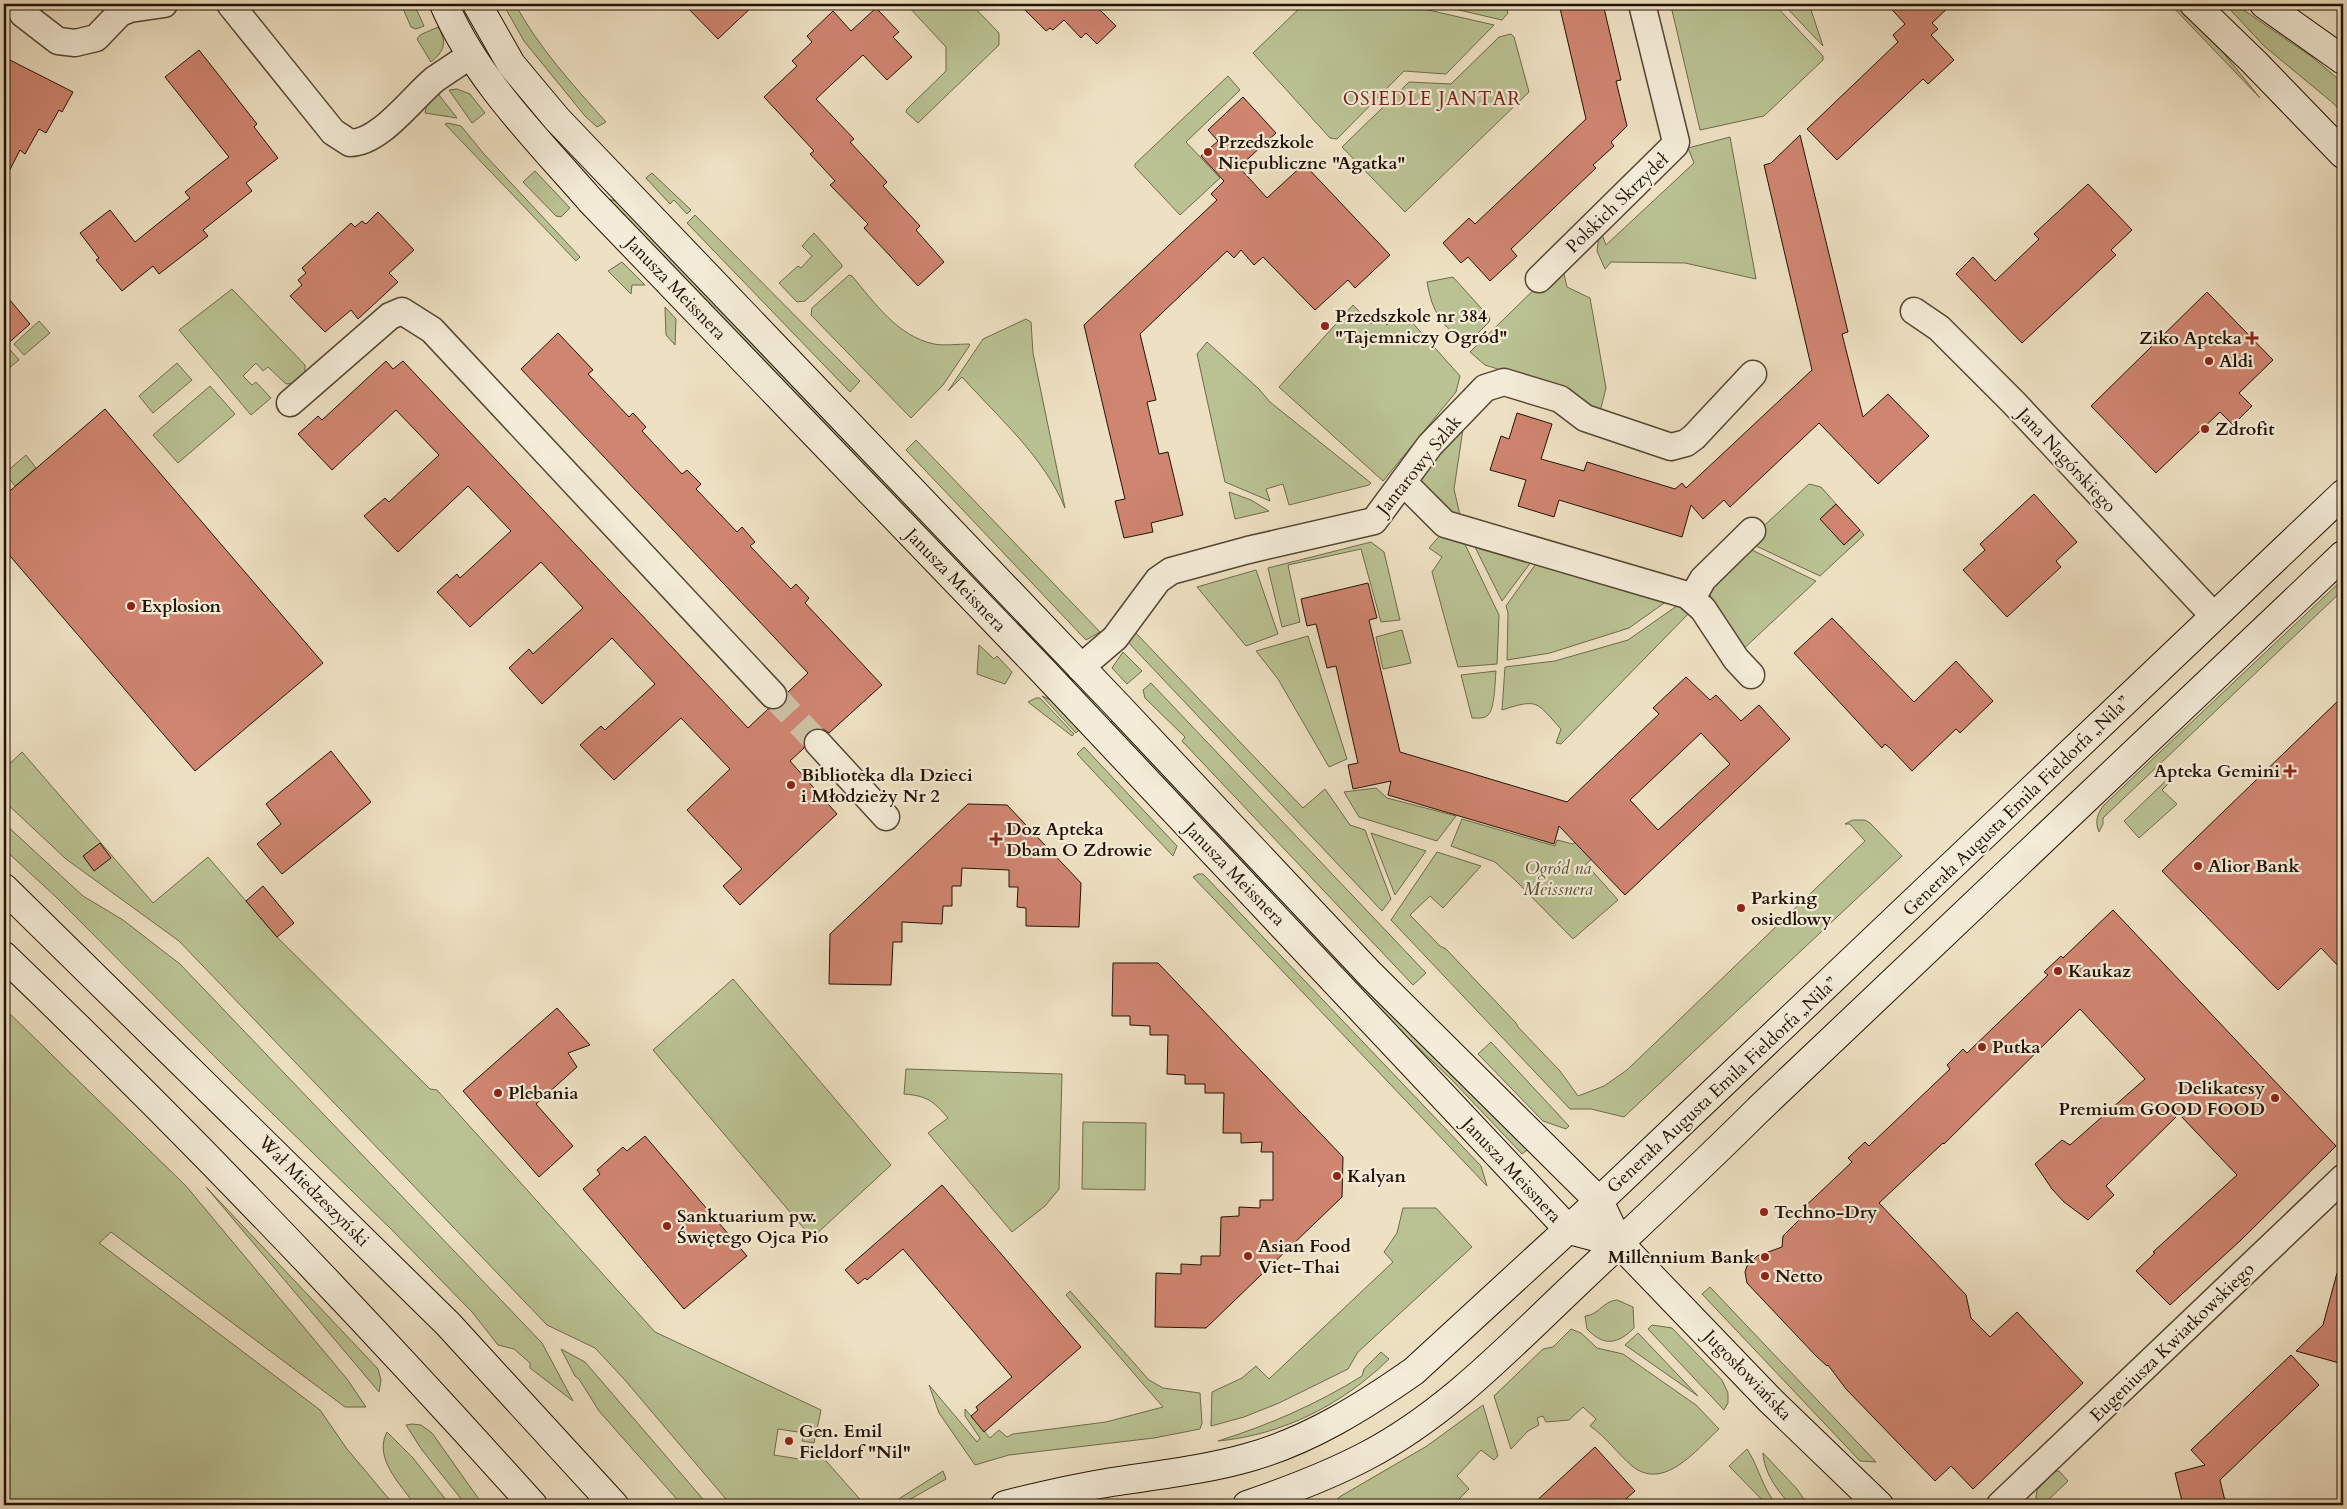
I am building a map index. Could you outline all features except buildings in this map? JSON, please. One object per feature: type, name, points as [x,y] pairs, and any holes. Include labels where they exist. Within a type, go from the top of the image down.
[{"type":"street","points":[[17,4],[23,14],[58,41],[75,43],[96,38],[120,13],[130,9],[164,4]]},
{"type":"street","points":[[230,4],[333,132],[350,144],[365,141],[391,121],[435,80],[471,55]]},
{"type":"street","name":"Janusza Meissnera","points":[[444,4],[471,55],[527,128],[590,200],[1042,670],[1569,1230],[1619,1243]]},
{"type":"street","name":"Janusza Meissnera","points":[[477,4],[511,64],[557,119],[1370,974],[1599,1201],[1619,1243]]},
{"type":"street","name":"Polskich Skrzydeł","points":[[1540,279],[1675,145],[1676,142],[1642,4]]},
{"type":"street","points":[[2194,4],[2254,62],[2343,154]]},
{"type":"street","points":[[2264,4],[2343,60]]},
{"type":"street","points":[[290,403],[390,316],[402,311],[414,317],[432,330],[773,695]]},
{"type":"street","name":"Jana Nagórskiego","points":[[1914,311],[1939,328],[2021,410],[2214,616]]},
{"type":"street","name":"Jantarowy Szlak","points":[[1080,668],[1115,638],[1162,575],[1179,568],[1224,556],[1370,522],[1379,516],[1436,438],[1485,388],[1504,382],[1560,399],[1585,418],[1671,447],[1686,444],[1694,437],[1753,374]]},
{"type":"street","points":[[1403,482],[1445,524],[1692,598],[1703,609],[1736,658],[1751,675]]},
{"type":"street","name":"Generała Augusta Emila Fieldorfa „Nila”","points":[[1004,1505],[1070,1489],[1180,1472],[1251,1457],[1319,1429],[1367,1402],[1414,1371],[1569,1230],[2343,494]]},
{"type":"street","points":[[1692,598],[1703,579],[1752,531]]},
{"type":"street","points":[[1247,1505],[1327,1475],[1367,1456],[1413,1427],[1473,1382],[1619,1243],[1680,1188],[1758,1110],[2343,555]]},
{"type":"street","points":[[1042,670],[1080,668]]},
{"type":"street","points":[[818,743],[886,817]]},
{"type":"street","name":"Wał Miedzeszyński","points":[[4,888],[448,1324],[614,1505]]},
{"type":"street","points":[[4,956],[274,1224],[420,1380],[533,1505]]},
{"type":"street","name":"Eugeniusza Kwiatkowskiego","points":[[2000,1505],[2343,1178]]},
{"type":"street","name":"Jugosłowiańska","points":[[1619,1243],[1772,1401],[1879,1505]]},
{"type":"green space","points":[[401,4],[414,4],[424,26],[416,29],[411,27]]},
{"type":"green space","points":[[503,4],[515,4],[546,51],[606,122],[597,127],[585,116],[524,41]]},
{"type":"green space","points":[[906,4],[971,4],[999,33],[999,45],[918,123],[906,112],[907,109],[946,71],[946,47]]},
{"type":"green space","points":[[1304,4],[1402,4],[1494,25],[1446,74],[1404,71],[1337,139],[1330,138],[1253,53]]},
{"type":"green space","points":[[1433,4],[1505,4],[1508,13],[1502,20]]},
{"type":"green space","points":[[1665,4],[1774,4],[1823,56],[1823,60],[1764,116],[1700,130],[1671,6]]},
{"type":"green space","points":[[1783,4],[1809,4],[1823,46]]},
{"type":"green space","points":[[2170,4],[2177,4],[2217,45],[2260,98]]},
{"type":"green space","points":[[2225,4],[2235,4],[2312,57],[2343,83],[2343,114],[2333,103],[2264,46]]},
{"type":"green space","points":[[438,27],[444,42],[442,50],[431,62],[417,39],[420,35]]},
{"type":"green space","points":[[1511,34],[1514,37],[1529,92],[1405,212],[1342,147],[1409,82],[1451,84],[1499,37]]},
{"type":"green space","points":[[1228,76],[1240,90],[1186,142],[1220,178],[1180,215],[1135,167],[1135,164]]},
{"type":"green space","points":[[457,89],[470,94],[485,113],[472,123],[449,90]]},
{"type":"green space","points":[[438,93],[457,118],[425,113],[427,104]]},
{"type":"green space","points":[[445,124],[461,126],[484,154],[580,257],[576,261]]},
{"type":"green space","points":[[1730,137],[1756,279],[1685,263],[1611,262],[1605,269],[1597,251],[1600,229],[1606,245],[1694,163],[1688,148]]},
{"type":"green space","points":[[535,171],[570,208],[561,217],[556,216],[523,182]]},
{"type":"green space","points":[[652,173],[691,210],[687,214],[674,200],[670,204],[646,178]]},
{"type":"green space","points":[[604,198],[620,202],[1038,640],[1035,643]]},
{"type":"green space","points":[[695,215],[860,381],[850,392],[687,223]]},
{"type":"green space","points":[[814,233],[842,267],[805,301],[797,302],[779,283],[798,266],[801,268],[812,256],[802,246]]},
{"type":"green space","points":[[622,262],[645,285],[632,285],[631,294],[608,271]]},
{"type":"green space","points":[[1564,274],[1567,287],[1590,298],[1606,388],[1600,412],[1567,391],[1485,365],[1470,352],[1545,279]]},
{"type":"green space","points":[[849,275],[852,276],[888,317],[909,334],[934,344],[970,345],[943,385],[911,418],[811,315],[812,308]]},
{"type":"green space","points":[[1453,277],[1490,318],[1489,322],[1465,346],[1440,318],[1429,294],[1427,282]]},
{"type":"green space","points":[[232,289],[305,365],[305,374],[295,383],[286,384],[268,367],[263,371],[256,363],[243,376],[252,385],[256,382],[271,398],[251,415],[179,330]]},
{"type":"green space","points":[[1353,305],[1371,324],[1379,317],[1387,325],[1401,310],[1460,376],[1456,392],[1383,481],[1279,387]]},
{"type":"green space","points":[[665,307],[676,319],[675,345],[666,335]]},
{"type":"green space","points":[[1026,319],[1031,322],[1033,353],[1065,508],[1056,489],[1033,455],[962,377],[948,391],[983,339]]},
{"type":"green space","points":[[39,321],[50,333],[24,355],[14,344]]},
{"type":"green space","points":[[1207,342],[1259,389],[1270,402],[1371,483],[1289,505],[1283,484],[1266,489],[1270,501],[1225,482],[1197,354]]},
{"type":"green space","points":[[6,345],[19,360],[4,372],[4,347]]},
{"type":"green space","points":[[177,363],[192,380],[153,413],[139,396]]},
{"type":"green space","points":[[210,386],[235,414],[178,463],[153,435]]},
{"type":"green space","points":[[1463,429],[1454,489],[1462,524],[1413,485]]},
{"type":"green space","points":[[916,440],[1100,632],[1086,640],[906,450]]},
{"type":"green space","points":[[26,455],[36,468],[15,486],[5,473]]},
{"type":"green space","points":[[1809,484],[1821,487],[1836,504],[1821,519],[1844,544],[1860,530],[1864,535],[1820,576],[1754,545],[1754,535]]},
{"type":"green space","points":[[1229,492],[1251,500],[1269,511],[1235,519]]},
{"type":"green space","points":[[1442,533],[1460,534],[1499,615],[1497,664],[1458,667],[1432,572],[1442,557],[1429,548]]},
{"type":"green space","points":[[1471,539],[1534,558],[1502,601]]},
{"type":"green space","points":[[1371,542],[1384,552],[1400,620],[1381,622],[1361,549],[1288,565],[1300,622],[1282,627],[1268,568]]},
{"type":"green space","points":[[1752,550],[1816,581],[1739,653],[1711,611],[1710,589]]},
{"type":"green space","points":[[1540,558],[1674,596],[1629,628],[1550,653],[1507,660],[1508,613],[1506,606]]},
{"type":"green space","points":[[1256,570],[1278,634],[1246,646],[1197,587]]},
{"type":"green space","points":[[2343,579],[2343,590],[2103,818],[2103,824],[2099,832],[2098,817],[2100,810],[2105,804]]},
{"type":"green space","points":[[1684,601],[1693,609],[1561,744],[1556,743],[1561,729],[1536,705],[1523,704],[1502,710],[1505,667],[1555,661],[1628,640]]},
{"type":"green space","points":[[1402,630],[1411,663],[1383,669],[1376,637]]},
{"type":"green space","points":[[1134,631],[1303,808],[1325,789],[1350,825],[1365,830],[1391,899],[1382,911],[1127,641]]},
{"type":"green space","points":[[1308,636],[1347,759],[1329,767],[1278,679],[1256,651]]},
{"type":"green space","points":[[979,645],[994,659],[997,656],[1012,672],[1005,684],[977,674]]},
{"type":"green space","points":[[1123,652],[1142,671],[1127,684],[1112,668]]},
{"type":"green space","points":[[1496,671],[1490,712],[1485,717],[1472,718],[1461,675]]},
{"type":"green space","points":[[1151,683],[1426,973],[1413,985],[1182,741],[1185,737],[1145,698],[1143,690]]},
{"type":"green space","points":[[1042,696],[1053,701],[1080,729],[1076,733]]},
{"type":"green space","points":[[1040,698],[1074,734],[1072,736],[1028,702]]},
{"type":"green space","points":[[1116,717],[1527,1150],[1522,1154],[1450,1078],[1349,982],[1106,727]]},
{"type":"green space","points":[[1084,747],[1177,846],[1173,856],[1077,754]]},
{"type":"green space","points":[[22,752],[153,903],[208,857],[277,937],[430,1089],[437,1090],[655,1332],[821,1410],[814,1443],[802,1441],[804,1433],[778,1429],[774,1455],[799,1459],[801,1451],[819,1453],[865,1505],[731,1505],[624,1379],[595,1348],[547,1325],[179,941],[66,859],[4,801],[4,769]]},
{"type":"green space","points":[[2179,768],[2181,771],[2162,790],[2177,804],[2139,838],[2124,821]]},
{"type":"green space","points":[[1376,788],[1387,798],[1456,816],[1437,841],[1359,817],[1344,792]]},
{"type":"green space","name":"Ogród na Meissnera","points":[[1462,819],[1555,846],[1557,840],[1573,844],[1590,830],[1606,846],[1586,864],[1618,900],[1573,939],[1495,862],[1451,846]]},
{"type":"green space","points":[[1853,820],[1865,820],[1870,823],[1902,856],[1624,1117],[1591,1109],[1570,1109],[1391,920],[1437,852],[1481,866],[1443,908],[1430,896],[1410,915],[1440,946],[1446,949],[1516,1023],[1560,1071],[1578,1096],[1604,1086],[1627,1070],[1865,841],[1850,824],[1845,824]]},
{"type":"green space","points":[[4,823],[83,896],[123,920],[180,964],[542,1343],[573,1401],[530,1368],[530,1363],[514,1349],[498,1345],[472,1312],[391,1229],[234,1076],[56,897],[4,849]]},
{"type":"green space","points":[[1371,833],[1426,851],[1395,895]]},
{"type":"green space","points":[[1203,874],[1481,1166],[1487,1186],[1193,877]]},
{"type":"green space","points":[[733,979],[891,1165],[812,1238],[653,1050]]},
{"type":"green space","points":[[4,1008],[186,1186],[347,1379],[366,1407],[345,1407],[111,1232],[99,1243],[320,1410],[347,1449],[394,1505],[4,1505]]},
{"type":"green space","points":[[1491,1042],[1569,1126],[1566,1129],[1543,1121],[1478,1054]]},
{"type":"green space","points":[[906,1069],[1062,1074],[1059,1189],[1045,1206],[1012,1232],[928,1133],[948,1118],[929,1100],[919,1096],[904,1094]]},
{"type":"green space","points":[[1083,1122],[1146,1123],[1145,1190],[1082,1189]]},
{"type":"green space","points":[[206,1187],[378,1369],[381,1380],[379,1392]]},
{"type":"green space","points":[[1403,1208],[1436,1208],[1472,1247],[1358,1352],[1348,1369],[1279,1403],[1244,1417],[1211,1426],[1212,1392],[1242,1378],[1256,1366],[1269,1379],[1393,1262],[1384,1252],[1397,1233]]},
{"type":"green space","points":[[1710,1287],[1876,1462],[1860,1461],[1702,1294]]},
{"type":"green space","points":[[1070,1291],[1149,1380],[1163,1388],[1200,1393],[1202,1423],[1200,1429],[1154,1438],[1009,1455],[975,1465],[939,1413],[929,1385],[977,1442],[980,1438],[965,1416],[965,1409],[990,1438],[999,1430],[1007,1437],[1013,1434],[1106,1422],[1163,1407],[1066,1295]]},
{"type":"green space","points":[[1617,1300],[1633,1307],[1634,1328],[1617,1340],[1605,1341],[1599,1339],[1587,1329],[1585,1316]]},
{"type":"green space","points":[[1652,1325],[1672,1328],[1722,1380],[1728,1393],[1728,1403],[1724,1410],[1648,1329]]},
{"type":"green space","points":[[1571,1329],[1581,1333],[1597,1348],[1623,1354],[1696,1405],[1719,1429],[1679,1465],[1668,1471],[1656,1474],[1644,1473],[1632,1466],[1590,1426],[1596,1419],[1583,1407],[1569,1420],[1546,1422],[1543,1416],[1537,1418],[1539,1425],[1528,1431],[1511,1449],[1494,1396],[1543,1349],[1553,1347]]},
{"type":"green space","points":[[1638,1333],[1698,1396],[1625,1345]]},
{"type":"green space","points":[[561,1349],[585,1362],[708,1505],[682,1505],[599,1411],[579,1379],[575,1376]]},
{"type":"green space","points":[[1381,1352],[1389,1359],[1352,1390],[1311,1415],[1266,1432],[1218,1441],[1274,1421],[1328,1396],[1362,1376],[1364,1369]]},
{"type":"green space","points":[[1483,1405],[1498,1456],[1494,1460],[1481,1450],[1457,1476],[1469,1489],[1453,1505],[1334,1505],[1341,1496],[1427,1446]]},
{"type":"green space","points":[[406,1425],[421,1425],[432,1433],[483,1505],[466,1505],[422,1450]]},
{"type":"green space","points":[[387,1432],[413,1458],[450,1505],[415,1505],[390,1471],[386,1461],[384,1442]]},
{"type":"green space","points":[[1747,1449],[1768,1492],[1777,1505],[1767,1505],[1729,1466]]},
{"type":"green space","points":[[1763,1453],[1797,1489],[1808,1505],[1791,1505],[1786,1500],[1769,1474]]},
{"type":"green space","points":[[943,1471],[946,1479],[900,1505],[889,1505]]},
{"type":"green space","points":[[2055,1471],[2059,1471],[2068,1481],[2044,1504],[2035,1504],[2037,1490]]},
{"type":"tunnel","points":[[773,695],[818,743]]},
{"type":"place","name":"Przedszkole Niepubliczne \"Agatka\"","points":[[1208,152]]},
{"type":"place","name":"Przedszkole nr 384 \"Tajemniczy Ogród\"","points":[[1325,326]]},
{"type":"place","name":"Ziko Apteka","points":[[2252,338]]},
{"type":"place","name":"Aldi","points":[[2209,361]]},
{"type":"place","name":"Zdrofit","points":[[2205,429]]},
{"type":"place","name":"Explosion","points":[[131,606]]},
{"type":"place","name":"Apteka Gemini","points":[[2290,771]]},
{"type":"place","name":"Biblioteka dla Dzieci i Młodzieży Nr 2","points":[[791,785]]},
{"type":"place","name":"Doz Apteka Dbam O Zdrowie","points":[[996,839]]},
{"type":"place","name":"Alior Bank","points":[[2198,866]]},
{"type":"place","name":"Parking osiedlowy","points":[[1741,908]]},
{"type":"place","name":"Kaukaz","points":[[2058,971]]},
{"type":"place","name":"Putka","points":[[1982,1047]]},
{"type":"place","name":"Plebania","points":[[498,1093]]},
{"type":"place","name":"Delikatesy Premium GOOD FOOD","points":[[2275,1098]]},
{"type":"place","name":"Kalyan","points":[[1337,1176]]},
{"type":"place","name":"Techno-Dry","points":[[1764,1212]]},
{"type":"place","name":"Sanktuarium pw. Świętego Ojca Pio","points":[[667,1226]]},
{"type":"place","name":"Asian Food Viet-Thai","points":[[1248,1256]]},
{"type":"place","name":"Millennium Bank","points":[[1765,1257]]},
{"type":"place","name":"Netto","points":[[1765,1276]]},
{"type":"place","name":"Gen. Emil Fieldorf \"Nil\"","points":[[789,1441]]},
{"type":"district","name":"OSIEDLE JANTAR","points":[[1432,98]]}]
